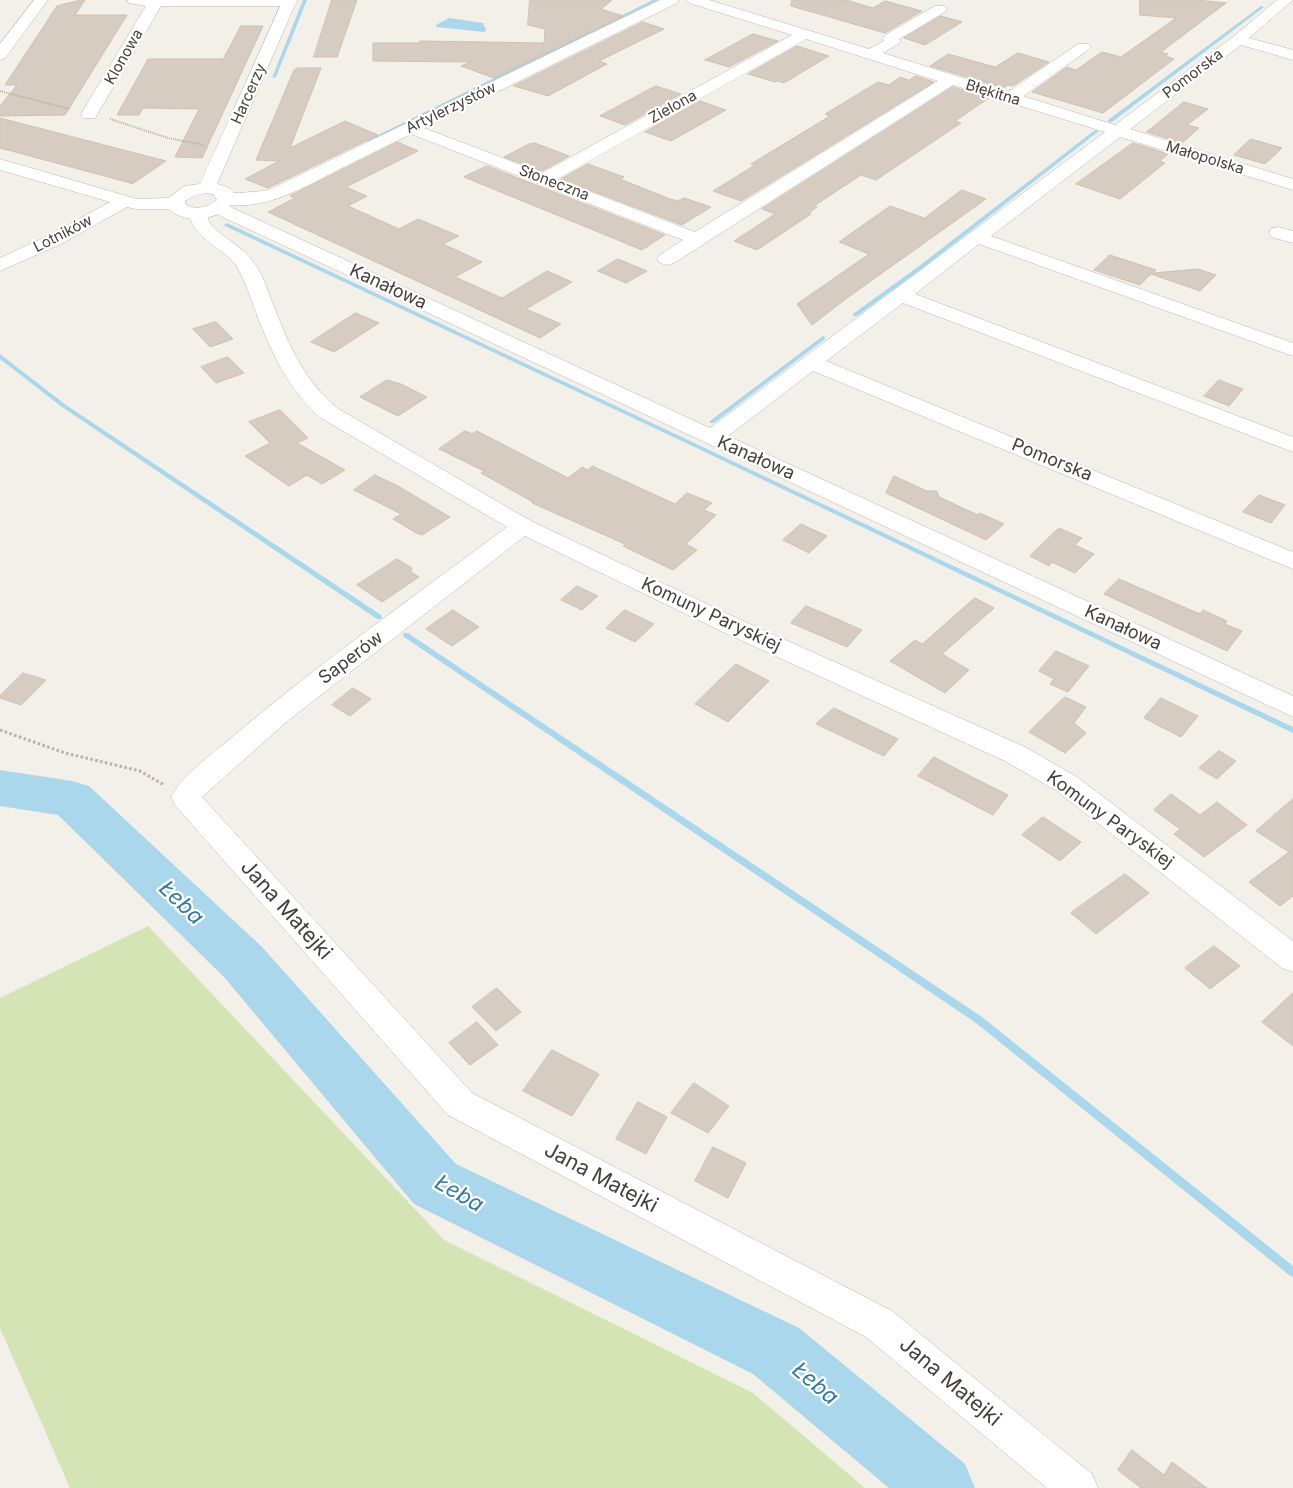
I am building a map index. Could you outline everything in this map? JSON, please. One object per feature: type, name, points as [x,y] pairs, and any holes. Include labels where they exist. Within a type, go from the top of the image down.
[{"type":"street","points":[[0,55],[41,0]]},
{"type":"street","points":[[134,0],[290,1]]},
{"type":"street","name":"Artylerzystów","points":[[214,207],[271,196],[672,0]]},
{"type":"street","name":"Błękitna","points":[[694,0],[1117,131]]},
{"type":"street","points":[[1285,0],[1293,1]]},
{"type":"street","name":"Pomorska","points":[[711,438],[1238,40],[1285,0]]},
{"type":"street","name":"Klonowa","points":[[89,114],[157,1]]},
{"type":"street","name":"Harcerzy","points":[[207,188],[290,1]]},
{"type":"street","points":[[869,55],[893,42],[890,38],[940,9]]},
{"type":"street","name":"Zielona","points":[[544,179],[803,35]]},
{"type":"street","points":[[1238,40],[1293,54]]},
{"type":"street","points":[[1011,97],[1083,47]]},
{"type":"street","points":[[667,259],[950,80]]},
{"type":"street","name":"Słoneczna","points":[[410,128],[697,239]]},
{"type":"street","name":"Małopolska","points":[[1117,131],[1293,185]]},
{"type":"street","points":[[0,164],[140,205],[175,203],[182,210],[214,207],[224,192],[207,188],[185,193],[179,196],[175,203]]},
{"type":"street","name":"Lotników","points":[[0,265],[54,240],[125,201]]},
{"type":"street","name":"Kanałowa","points":[[214,207],[711,438],[769,462],[1293,708]]},
{"type":"street","name":"Komuny Paryskiej","points":[[214,207],[197,219],[202,226],[234,250],[249,270],[286,361],[301,386],[318,405],[403,458],[522,526],[734,627],[1015,754],[1068,784],[1293,959]]},
{"type":"street","points":[[977,237],[1293,350]]},
{"type":"street","points":[[900,296],[1293,445]]},
{"type":"street","name":"Pomorska","points":[[810,362],[1293,561]]},
{"type":"street","name":"Saperów","points":[[185,797],[218,764],[275,716],[522,526]]},
{"type":"street","name":"Jana Matejki","points":[[185,797],[460,1104],[879,1324],[1078,1488]]},
{"type":"path","points":[[0,730],[65,753],[140,771],[185,797]]},
{"type":"green space","points":[[148,926],[444,1240],[753,1393],[865,1488],[70,1488],[0,1328],[0,998]]},
{"type":"water","points":[[449,18],[483,23],[486,30],[484,32],[437,27],[436,25]]},
{"type":"building","points":[[85,0],[75,15],[127,15],[65,115],[0,116],[0,106],[17,85],[5,85],[57,6]]},
{"type":"building","points":[[332,0],[357,0],[337,57],[314,57]]},
{"type":"building","points":[[530,0],[612,0],[601,9],[623,16],[494,78],[461,66],[471,62],[373,61],[373,43],[419,43],[420,41],[544,43],[545,29],[528,25]]},
{"type":"building","points":[[792,0],[846,0],[873,8],[885,1],[922,11],[885,33],[791,6]]},
{"type":"building","points":[[1140,0],[1197,0],[1226,3],[1161,52],[1168,54],[1166,56],[1174,59],[1103,113],[1032,92],[1067,67],[1076,70],[1102,52],[1121,57],[1176,18],[1140,15]]},
{"type":"building","points":[[941,16],[962,22],[925,45],[904,38]]},
{"type":"building","points":[[643,22],[664,29],[599,61],[607,64],[548,96],[514,86]]},
{"type":"building","points":[[241,26],[263,26],[202,158],[175,157],[199,109],[143,108],[139,115],[117,115],[148,59],[223,59]]},
{"type":"building","points":[[753,34],[778,41],[729,67],[705,60]]},
{"type":"building","points":[[797,46],[829,56],[784,83],[748,74]]},
{"type":"building","points":[[1018,53],[1049,62],[1013,86],[1008,85],[1003,88],[930,66],[948,54],[995,67]]},
{"type":"building","points":[[298,68],[321,68],[290,148],[345,121],[378,135],[268,188],[245,179],[279,161],[256,160],[294,70]]},
{"type":"building","points":[[916,76],[934,82],[741,201],[713,191],[755,165],[751,164],[830,116],[825,114],[878,82],[889,85],[900,77],[909,80]]},
{"type":"building","points":[[656,86],[681,94],[625,125],[600,116]]},
{"type":"building","points":[[953,87],[989,98],[955,121],[961,123],[876,180],[861,175],[814,206],[817,207],[809,213],[811,214],[757,250],[734,241],[775,214],[762,209]]},
{"type":"building","points":[[700,101],[726,110],[671,141],[645,132]]},
{"type":"building","points":[[1184,102],[1208,109],[1187,125],[1199,128],[1182,143],[1147,132]]},
{"type":"building","points":[[0,118],[166,161],[132,184],[0,148]]},
{"type":"building","points":[[1251,139],[1282,148],[1265,164],[1234,155]]},
{"type":"building","points":[[398,142],[418,151],[346,187],[367,196],[348,206],[399,229],[418,219],[459,236],[443,244],[482,262],[455,277],[502,298],[547,271],[572,282],[526,309],[561,324],[540,338],[268,212],[295,198],[290,196]]},
{"type":"building","points":[[535,143],[569,156],[542,171],[504,157],[529,144]]},
{"type":"building","points":[[1133,143],[1168,154],[1160,161],[1165,163],[1120,199],[1076,184]]},
{"type":"building","points":[[588,164],[624,177],[620,179],[670,199],[678,201],[684,198],[711,207],[682,225],[561,179]]},
{"type":"building","points":[[487,166],[665,235],[642,250],[464,177]]},
{"type":"building","points":[[962,190],[986,199],[812,325],[797,304],[869,254],[839,242],[890,206],[924,218]]},
{"type":"building","points":[[1110,255],[1156,270],[1153,273],[1198,269],[1216,275],[1200,291],[1151,274],[1140,285],[1094,270]]},
{"type":"building","points":[[618,259],[647,271],[626,283],[598,271]]},
{"type":"building","points":[[356,313],[379,323],[334,352],[311,342]]},
{"type":"building","points":[[216,322],[233,339],[210,347],[193,329]]},
{"type":"building","points":[[228,357],[244,373],[216,383],[201,367]]},
{"type":"building","points":[[387,380],[401,384],[427,397],[398,416],[360,397]]},
{"type":"building","points":[[1219,380],[1243,389],[1229,406],[1204,396]]},
{"type":"building","points":[[280,410],[308,438],[297,443],[345,470],[322,484],[307,475],[289,486],[245,456],[270,443],[249,422]]},
{"type":"building","points":[[465,431],[472,434],[477,431],[568,478],[582,467],[588,470],[592,466],[675,504],[687,493],[712,503],[704,510],[716,515],[686,544],[697,550],[673,570],[623,546],[625,544],[532,503],[481,473],[484,471],[439,449]]},
{"type":"building","points":[[375,475],[398,486],[450,517],[422,535],[416,533],[393,519],[401,514],[354,490]]},
{"type":"building","points":[[894,476],[927,491],[937,491],[939,497],[978,515],[980,513],[1004,524],[986,540],[886,493]]},
{"type":"building","points":[[1259,495],[1285,505],[1271,523],[1243,512]]},
{"type":"building","points":[[801,524],[827,536],[809,553],[783,540]]},
{"type":"building","points":[[1059,528],[1082,538],[1075,545],[1094,554],[1075,573],[1052,562],[1049,566],[1030,556]]},
{"type":"building","points":[[397,559],[412,568],[411,572],[419,577],[382,602],[357,585]]},
{"type":"building","points":[[1119,579],[1200,614],[1203,610],[1227,621],[1225,624],[1242,631],[1227,651],[1104,594]]},
{"type":"building","points":[[577,586],[598,596],[582,610],[561,600]]},
{"type":"building","points":[[975,598],[994,608],[942,654],[969,670],[945,693],[890,661],[915,640],[922,644]]},
{"type":"building","points":[[806,606],[862,630],[847,647],[791,623]]},
{"type":"building","points":[[453,610],[479,627],[452,646],[426,629]]},
{"type":"building","points":[[625,610],[654,624],[635,642],[606,628]]},
{"type":"building","points":[[1056,651],[1089,666],[1068,692],[1050,684],[1054,679],[1039,671]]},
{"type":"building","points":[[736,664],[769,681],[728,722],[695,704]]},
{"type":"building","points":[[23,673],[46,680],[21,705],[0,698],[0,696]]},
{"type":"building","points":[[353,688],[371,699],[350,716],[332,705]]},
{"type":"building","points":[[1065,697],[1086,707],[1074,723],[1086,733],[1065,753],[1029,732]]},
{"type":"building","points":[[1161,698],[1198,716],[1181,737],[1144,718]]},
{"type":"building","points":[[834,708],[898,739],[884,756],[816,724]]},
{"type":"building","points":[[1219,751],[1236,761],[1217,779],[1199,768]]},
{"type":"building","points":[[934,757],[1008,795],[993,815],[918,776]]},
{"type":"building","points":[[1171,794],[1200,815],[1217,802],[1247,825],[1204,857],[1174,834],[1180,829],[1154,810]]},
{"type":"building","points":[[1293,799],[1293,896],[1280,906],[1249,882],[1289,852],[1256,831]]},
{"type":"building","points":[[1043,817],[1081,842],[1060,861],[1022,835]]},
{"type":"building","points":[[1125,874],[1149,893],[1096,934],[1071,913]]},
{"type":"building","points":[[1214,946],[1240,966],[1210,989],[1185,968]]},
{"type":"building","points":[[497,988],[521,1012],[496,1031],[472,1007]]},
{"type":"building","points":[[1293,993],[1293,1046],[1262,1022]]},
{"type":"building","points":[[477,1022],[498,1045],[470,1065],[449,1043]]},
{"type":"building","points":[[552,1050],[599,1074],[572,1116],[523,1091]]},
{"type":"building","points":[[694,1083],[729,1106],[708,1133],[671,1113]]},
{"type":"building","points":[[638,1102],[667,1117],[646,1154],[616,1139]]},
{"type":"building","points":[[713,1147],[746,1163],[728,1198],[695,1181]]},
{"type":"building","points":[[1132,1450],[1164,1475],[1172,1462],[1207,1488],[1141,1488],[1118,1470]]},
{"type":"waterway","points":[[274,77],[305,0]]},
{"type":"waterway","points":[[368,141],[656,0]]},
{"type":"waterway","points":[[1110,121],[1262,7]]},
{"type":"waterway","points":[[855,315],[921,267],[1097,131]]},
{"type":"waterway","points":[[227,225],[1293,730]]},
{"type":"waterway","points":[[712,422],[823,338]]},
{"type":"waterway","points":[[0,356],[64,406],[379,617]]},
{"type":"waterway","points":[[406,635],[979,1020],[1293,1272]]},
{"type":"waterway","name":"Łeba","points":[[0,788],[72,799],[243,962],[435,1184],[776,1351],[941,1488]]}]
